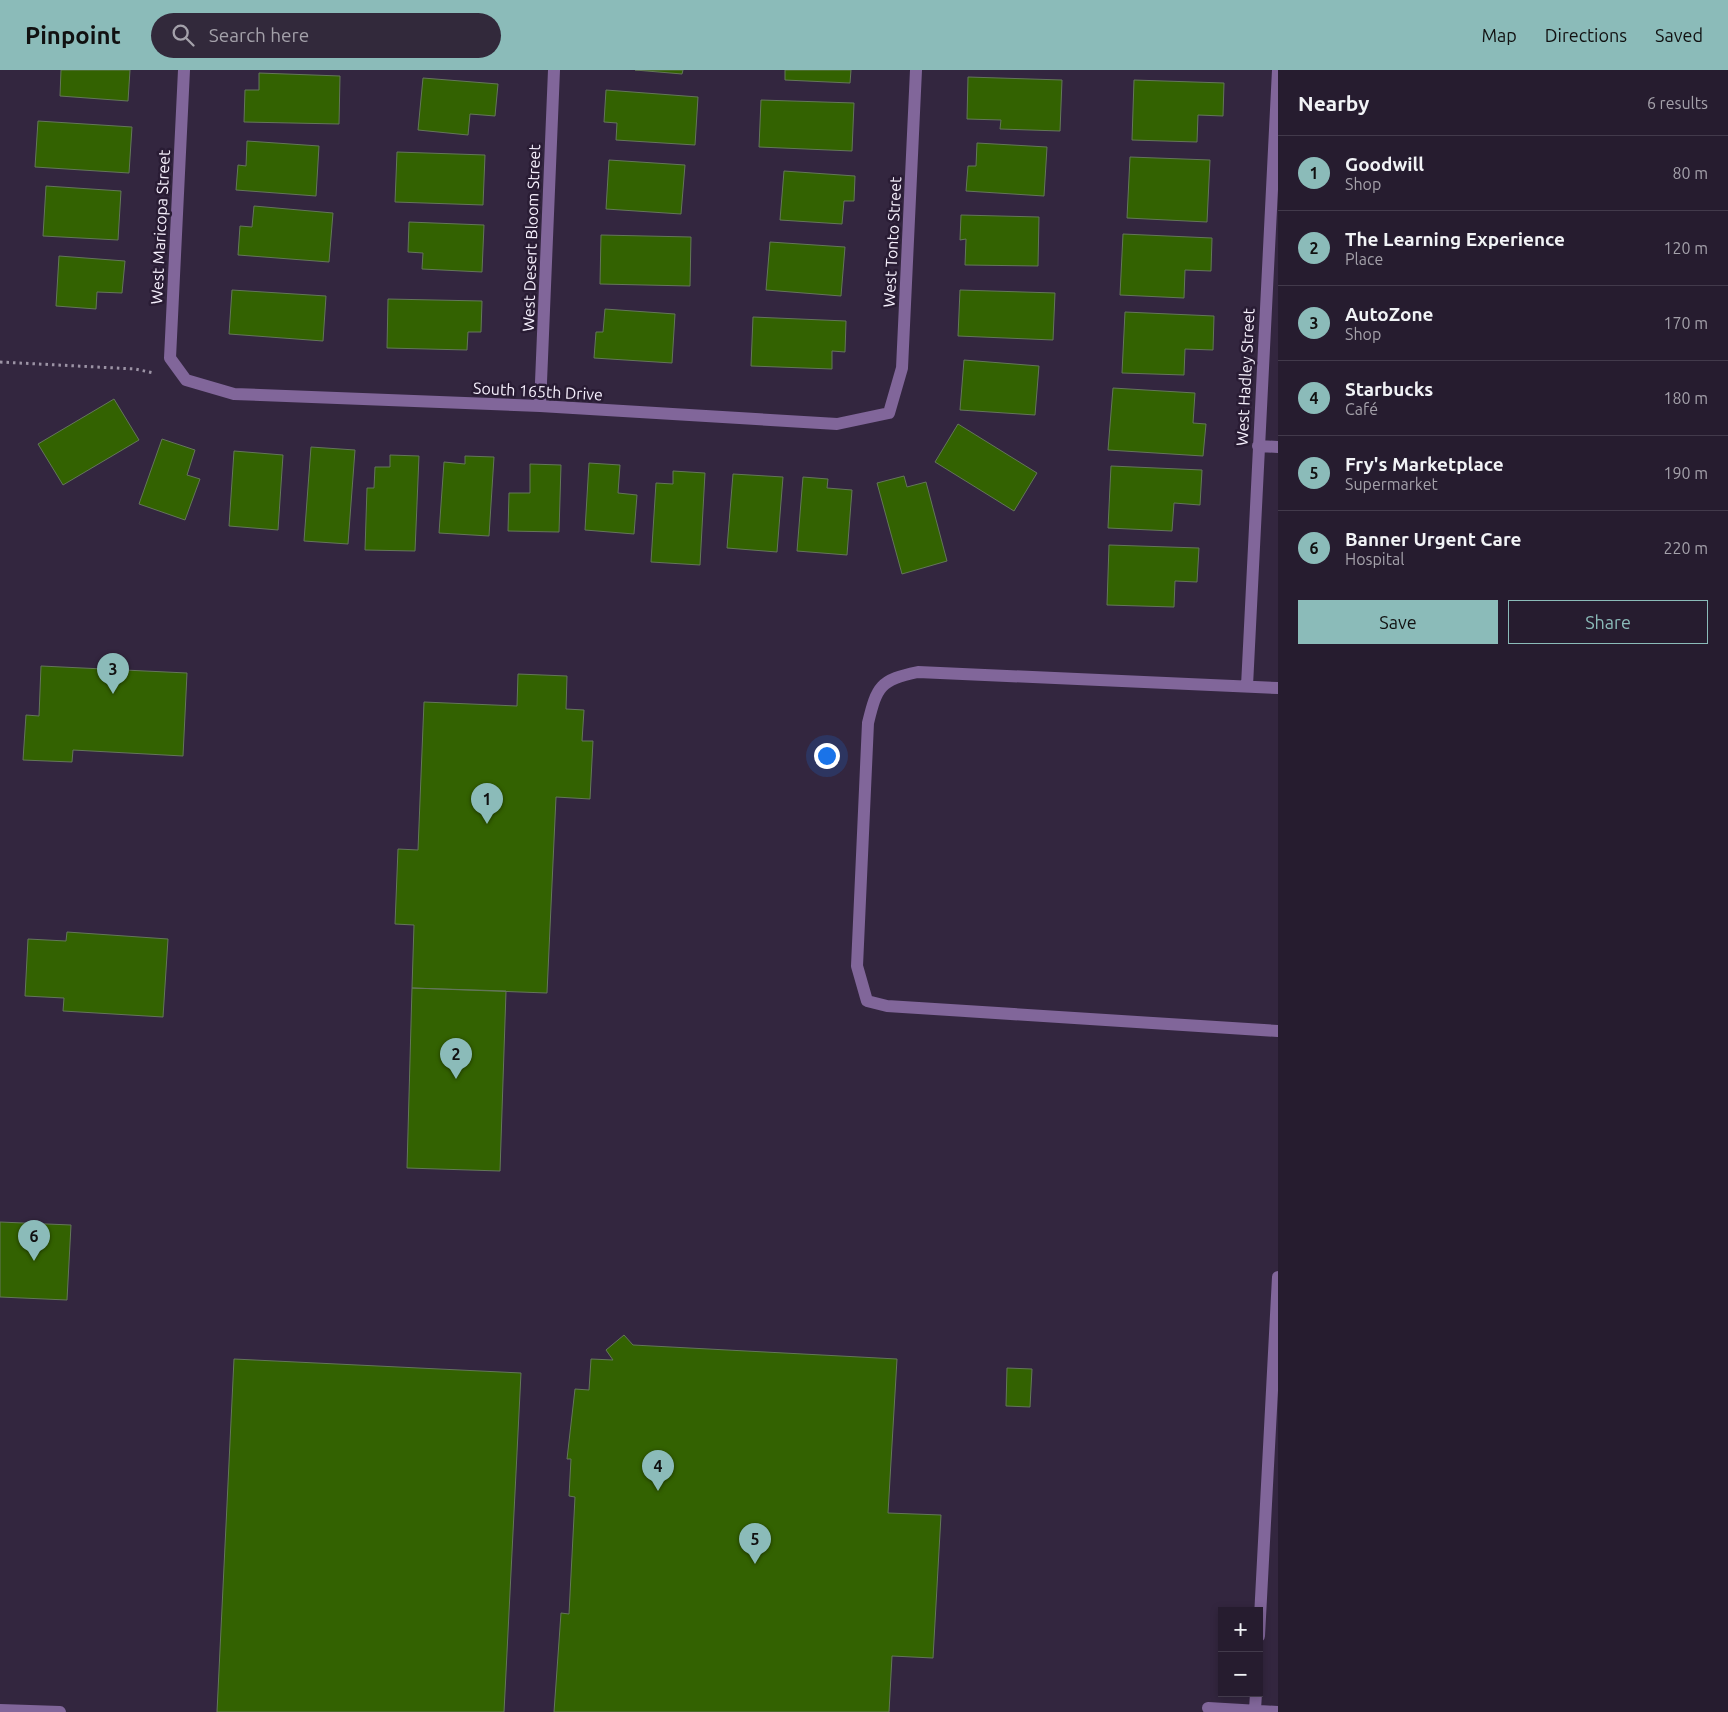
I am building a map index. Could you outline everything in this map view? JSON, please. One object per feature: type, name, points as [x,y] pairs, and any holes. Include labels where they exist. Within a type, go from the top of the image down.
[{"type":"street","name":"West Maricopa Street","points":[[184,70],[170,358],[186,380]]},
{"type":"street","name":"West Desert Bloom Street","points":[[540,406],[554,70]]},
{"type":"street","name":"West Tonto Street","points":[[889,413],[902,368],[916,70]]},
{"type":"street","name":"West Hadley Street","points":[[1247,686],[1278,70]]},
{"type":"street","name":"South 165th Drive","points":[[186,380],[234,394],[540,406],[837,424],[889,413]]},
{"type":"street","points":[[1258,446],[1278,447]]},
{"type":"street","points":[[1278,688],[918,672],[894,677],[875,693],[868,723],[857,966],[867,1000],[887,1006],[1278,1030]]},
{"type":"street","points":[[1261,1607],[1278,1278]]},
{"type":"street","points":[[1255,1710],[1256,1697]]},
{"type":"street","points":[[1208,1708],[1278,1712]]},
{"type":"street","points":[[0,1710],[60,1712]]},
{"type":"path","points":[[0,362],[135,369],[186,380]]},
{"type":"building","points":[[61,70],[130,70],[128,101],[60,96]]},
{"type":"building","points":[[635,70],[683,70],[682,74]]},
{"type":"building","points":[[785,70],[851,70],[850,83],[785,80]]},
{"type":"building","points":[[259,73],[340,76],[339,124],[244,122],[245,90],[259,90]]},
{"type":"building","points":[[968,77],[1062,80],[1060,131],[1000,129],[1001,120],[967,119]]},
{"type":"building","points":[[423,78],[498,84],[495,116],[470,114],[468,135],[418,130]]},
{"type":"building","points":[[1134,80],[1224,83],[1223,116],[1198,115],[1197,142],[1132,140]]},
{"type":"building","points":[[606,90],[698,97],[695,145],[616,140],[617,123],[604,122]]},
{"type":"building","points":[[761,100],[854,103],[852,151],[759,147]]},
{"type":"building","points":[[38,121],[132,127],[129,173],[35,167]]},
{"type":"building","points":[[247,141],[319,146],[316,196],[236,190],[238,165],[246,166]]},
{"type":"building","points":[[977,143],[1047,147],[1044,196],[966,191],[968,166],[976,166]]},
{"type":"building","points":[[397,152],[485,155],[483,205],[395,202]]},
{"type":"building","points":[[1130,157],[1210,160],[1207,222],[1127,218]]},
{"type":"building","points":[[609,160],[685,165],[681,214],[606,209]]},
{"type":"building","points":[[784,171],[855,176],[854,201],[844,201],[842,224],[780,220]]},
{"type":"building","points":[[46,186],[121,191],[118,240],[43,236]]},
{"type":"building","points":[[254,206],[333,213],[329,262],[238,255],[240,226],[252,227]]},
{"type":"building","points":[[961,215],[1039,217],[1038,266],[965,265],[966,239],[960,240]]},
{"type":"building","points":[[409,222],[484,225],[482,272],[422,269],[423,253],[408,252]]},
{"type":"building","points":[[1123,234],[1212,238],[1211,271],[1185,270],[1184,298],[1120,295]]},
{"type":"building","points":[[601,235],[691,237],[690,286],[600,284]]},
{"type":"building","points":[[770,242],[845,247],[841,296],[766,290]]},
{"type":"building","points":[[59,256],[125,261],[122,293],[97,292],[96,309],[56,306]]},
{"type":"building","points":[[232,290],[326,296],[323,341],[229,334]]},
{"type":"building","points":[[960,290],[1055,293],[1053,340],[958,336]]},
{"type":"building","points":[[388,299],[482,301],[481,332],[468,332],[467,350],[387,348]]},
{"type":"building","points":[[605,309],[675,314],[672,363],[594,358],[596,332],[603,332]]},
{"type":"building","points":[[1125,312],[1214,316],[1213,350],[1185,349],[1184,375],[1122,373]]},
{"type":"building","points":[[753,317],[846,321],[845,352],[832,351],[832,369],[751,366]]},
{"type":"building","points":[[964,360],[1039,366],[1035,415],[960,410]]},
{"type":"building","points":[[1113,388],[1195,393],[1193,423],[1206,424],[1203,456],[1108,450]]},
{"type":"building","points":[[114,399],[139,440],[63,485],[38,444]]},
{"type":"building","points":[[958,424],[1037,473],[1014,511],[935,462]]},
{"type":"building","points":[[162,439],[195,450],[187,475],[200,479],[185,520],[139,504]]},
{"type":"building","points":[[311,447],[355,450],[348,544],[304,541]]},
{"type":"building","points":[[234,451],[283,455],[278,530],[229,526]]},
{"type":"building","points":[[390,455],[419,456],[415,551],[365,550],[367,488],[374,488],[375,467],[390,467]]},
{"type":"building","points":[[465,456],[494,457],[489,536],[439,533],[444,462],[465,464]]},
{"type":"building","points":[[589,463],[620,465],[618,493],[637,495],[634,534],[585,530]]},
{"type":"building","points":[[530,464],[561,465],[559,532],[508,531],[509,493],[530,493]]},
{"type":"building","points":[[1111,466],[1202,470],[1200,505],[1174,503],[1172,531],[1108,528]]},
{"type":"building","points":[[673,471],[705,473],[700,565],[651,562],[656,483],[673,484]]},
{"type":"building","points":[[733,474],[783,477],[777,552],[727,548]]},
{"type":"building","points":[[904,476],[907,487],[926,482],[947,561],[902,574],[877,483]]},
{"type":"building","points":[[803,477],[828,479],[827,488],[852,490],[847,555],[797,551]]},
{"type":"building","points":[[1109,545],[1199,548],[1197,582],[1175,581],[1174,607],[1107,605]]},
{"type":"building","points":[[41,666],[187,673],[183,756],[73,750],[72,762],[23,760],[26,715],[39,716]]},
{"type":"building","points":[[518,674],[567,676],[566,709],[584,710],[582,741],[593,741],[590,799],[556,797],[547,993],[412,988],[414,925],[395,924],[398,849],[418,850],[424,702],[517,706]]},
{"type":"building","points":[[67,932],[168,939],[163,1017],[63,1011],[64,998],[25,996],[28,939],[66,941]]},
{"type":"building","points":[[412,988],[506,991],[500,1171],[407,1168]]},
{"type":"building","points":[[0,1222],[71,1225],[67,1300],[0,1297]]},
{"type":"building","points":[[624,1335],[633,1345],[897,1359],[888,1513],[941,1515],[933,1658],[892,1656],[889,1712],[554,1712],[561,1613],[569,1614],[575,1497],[569,1496],[571,1459],[567,1459],[575,1389],[589,1390],[591,1359],[613,1360],[606,1350]]},
{"type":"building","points":[[234,1359],[521,1373],[504,1712],[217,1712]]},
{"type":"building","points":[[1007,1368],[1032,1369],[1030,1407],[1006,1406]]},
{"type":"place","name":"AutoZone","points":[[113,694]]},
{"type":"place","name":"Goodwill","points":[[487,824]]},
{"type":"place","name":"The Learning Experience","points":[[456,1079]]},
{"type":"place","name":"Banner Urgent Care","points":[[34,1261]]},
{"type":"place","name":"Starbucks","points":[[658,1491]]},
{"type":"place","name":"Fry's Marketplace","points":[[755,1564]]}]
